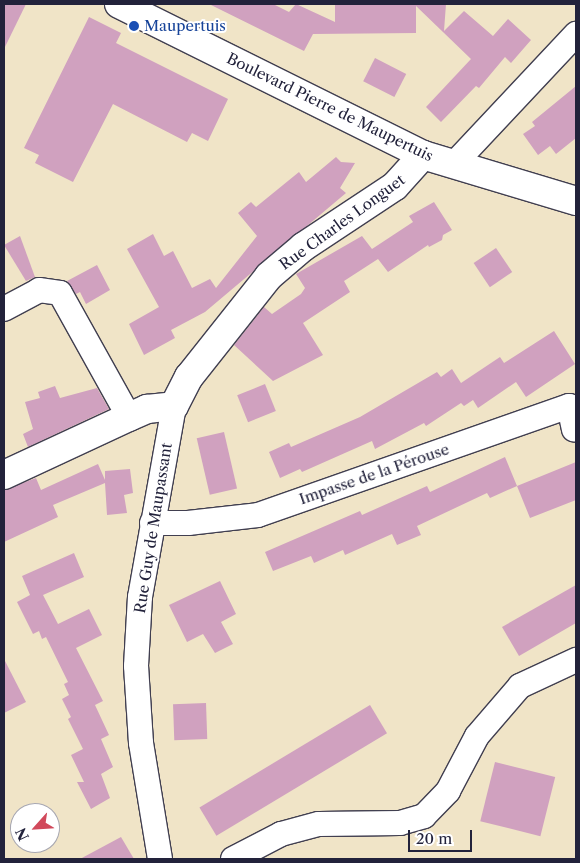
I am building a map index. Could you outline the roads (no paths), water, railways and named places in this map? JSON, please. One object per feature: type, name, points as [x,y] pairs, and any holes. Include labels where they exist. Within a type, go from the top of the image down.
[{"type":"street","name":"Boulevard Pierre de Maupertuis","points":[[119,4],[423,155],[576,201]]},
{"type":"street","points":[[453,165],[576,34]]},
{"type":"street","name":"Rue Charles Longuet","points":[[174,406],[189,377],[269,276],[303,247],[395,186],[423,155]]},
{"type":"street","points":[[4,309],[39,290],[60,293],[129,417]]},
{"type":"street","points":[[4,475],[147,409],[174,406]]},
{"type":"street","name":"Rue Guy de Maupassant","points":[[160,859],[140,744],[136,666],[140,598],[174,406]]},
{"type":"street","name":"Impasse de la Pérouse","points":[[152,523],[188,523],[258,515],[569,406],[574,429]]},
{"type":"street","points":[[233,859],[281,834],[319,824],[400,822],[424,816],[448,791],[477,736],[520,686],[576,660]]},
{"type":"place","name":"Maupertuis","points":[[134,26]]}]
